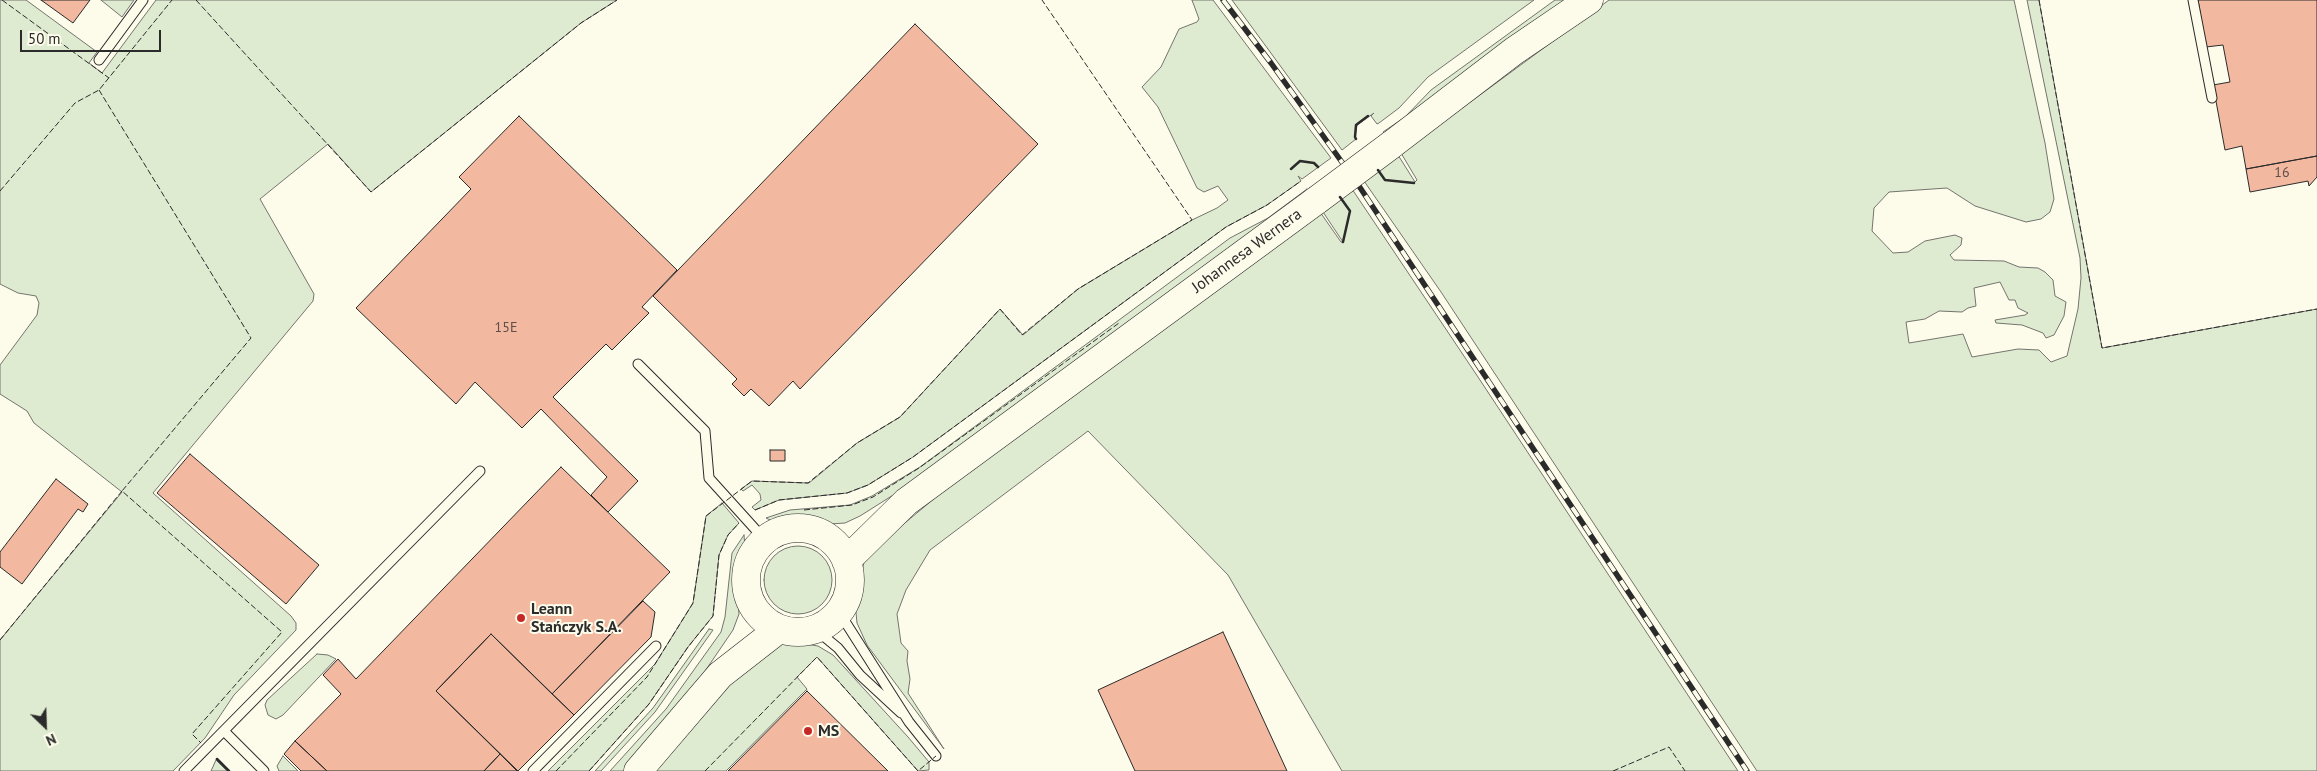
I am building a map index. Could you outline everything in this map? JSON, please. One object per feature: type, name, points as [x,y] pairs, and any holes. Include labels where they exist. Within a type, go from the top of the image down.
[{"type":"main road","name":"Johannesa Wernera","points":[[838,550],[1317,200],[1514,51],[1589,0]]},
{"type":"main road","points":[[798,528],[809,530],[838,550],[849,574],[849,589],[839,612],[827,623],[815,629],[791,632],[779,629],[766,622],[756,611],[748,597],[746,581],[748,566],[754,552],[765,540],[786,530],[798,528]]},
{"type":"main road","points":[[720,676],[756,611]]},
{"type":"main road","points":[[638,771],[720,676],[779,629]]},
{"type":"lane","points":[[99,60],[143,0]]},
{"type":"lane","points":[[2193,0],[2212,98]]},
{"type":"lane","points":[[638,364],[705,431],[709,478],[765,540]]},
{"type":"lane","points":[[184,771],[480,471]]},
{"type":"lane","points":[[839,612],[909,722],[936,756]]},
{"type":"lane","points":[[815,629],[838,648],[860,675],[909,722]]},
{"type":"lane","points":[[532,771],[656,646]]},
{"type":"lane","points":[[224,730],[264,771]]},
{"type":"green space","points":[[0,0],[26,0],[97,52],[89,63],[102,73],[156,0],[617,0],[581,23],[371,192],[328,144],[260,199],[314,294],[313,301],[153,493],[291,616],[296,623],[296,630],[234,695],[205,738],[173,771],[0,771],[0,640],[122,492],[34,423],[27,411],[0,394],[0,365],[37,315],[39,303],[36,296],[18,293],[0,284]]},
{"type":"green space","points":[[101,0],[134,0],[122,17]]},
{"type":"green space","points":[[1192,0],[1213,0],[1331,158],[1302,179],[1298,176],[1301,181],[1267,205],[1226,227],[913,457],[868,485],[847,493],[779,500],[755,510],[752,507],[761,500],[760,494],[752,485],[743,491],[741,489],[752,481],[809,483],[857,443],[900,417],[1000,309],[1023,335],[1078,289],[1228,200],[1218,186],[1204,192],[1197,188],[1158,107],[1142,87],[1161,67],[1179,29],[1197,22],[1199,19]]},
{"type":"green space","points":[[1232,0],[1534,0],[1428,77],[1399,108],[1379,123],[1377,124],[1371,116],[1374,113],[1357,125],[1356,139],[1342,150]]},
{"type":"green space","points":[[1555,0],[1572,0],[1385,135],[1383,132],[1405,117],[1431,90]]},
{"type":"green space","points":[[1609,0],[2014,0],[2045,143],[2054,199],[2050,212],[2041,219],[2026,222],[1975,206],[1947,188],[1889,192],[1874,208],[1872,231],[1893,253],[1908,252],[1925,241],[1955,235],[1962,238],[1961,245],[1950,255],[1954,260],[2004,261],[2019,267],[2038,268],[2045,272],[2053,280],[2055,296],[2066,302],[2064,316],[2054,335],[2046,338],[2043,333],[2022,325],[1996,323],[1995,320],[2028,313],[2018,308],[2015,300],[2009,300],[2000,282],[1974,288],[1976,306],[1962,312],[1939,311],[1925,319],[1906,322],[1909,343],[1963,334],[1972,357],[2018,349],[2039,350],[2051,362],[2067,356],[2078,309],[2081,278],[2080,258],[2027,0],[2039,0],[2102,348],[2317,309],[2317,771],[1757,771],[1441,292],[1364,181],[1398,155],[1415,182],[1417,180],[1401,153]]},
{"type":"green space","points":[[1307,189],[1308,191],[917,480],[860,516],[845,523],[830,524],[794,519],[772,521],[766,518],[790,510],[850,505],[872,496],[920,467],[1230,238],[1268,218]]},
{"type":"green space","points":[[1352,189],[1738,771],[1342,771],[1228,575],[1088,431],[930,550],[906,590],[897,614],[901,643],[908,651],[907,661],[910,679],[908,693],[944,749],[867,645],[857,623],[855,602],[864,562],[881,543],[936,497],[1320,212],[1341,242],[1343,242],[1323,212]]},
{"type":"green space","points":[[722,503],[739,523],[728,535],[719,555],[713,616],[688,647],[649,704],[589,771],[548,771],[655,664],[693,603],[706,516]]},
{"type":"green space","points":[[744,535],[745,548],[736,573],[739,614],[733,630],[684,702],[653,739],[624,771],[610,771],[666,709],[721,632],[725,617],[732,553]]},
{"type":"green space","points":[[798,546],[811,549],[822,556],[829,567],[832,580],[829,593],[822,604],[811,611],[798,614],[785,611],[774,604],[767,593],[764,580],[767,567],[774,556],[785,549]]},
{"type":"green space","points":[[709,629],[713,630],[655,712],[601,771],[595,771],[653,708]]},
{"type":"green space","points":[[794,642],[818,646],[833,655],[929,762],[929,770],[918,771],[817,657],[797,677],[807,689],[726,771],[652,771],[756,656],[782,643]]},
{"type":"green space","points":[[317,654],[328,655],[336,659],[283,715],[276,719],[268,715],[265,705],[267,700]]},
{"type":"green space","points":[[283,756],[298,771],[279,771],[277,766]]},
{"type":"green space","points":[[216,760],[227,771],[211,771]]},
{"type":"building","points":[[41,0],[90,0],[73,23]]},
{"type":"building","points":[[2198,0],[2317,0],[2317,156],[2246,169],[2242,146],[2225,150],[2213,85],[2230,82],[2223,45],[2206,47]]},
{"type":"building","points":[[915,24],[1038,144],[800,389],[793,381],[769,406],[751,389],[744,396],[732,384],[737,379],[653,296]]},
{"type":"building","points":[[519,116],[677,270],[642,307],[649,313],[612,350],[606,344],[553,397],[638,481],[608,512],[591,495],[607,477],[541,409],[522,428],[475,382],[456,404],[356,308],[471,189],[459,177]]},
{"type":"building","points":[[2317,156],[2317,177],[2309,186],[2308,181],[2250,192],[2246,169]]},
{"type":"building","points":[[770,450],[785,450],[785,461],[770,461]]},
{"type":"building","points":[[190,454],[319,565],[286,604],[157,493]]},
{"type":"building","name":"Leann Stańczyk S.A.","points":[[561,467],[670,572],[552,694],[491,634],[436,691],[500,754],[484,771],[327,771],[295,741],[341,694],[323,675],[338,659],[356,679]]},
{"type":"building","points":[[56,479],[88,504],[83,512],[78,509],[22,584],[0,567],[0,552]]},
{"type":"building","points":[[643,601],[655,612],[651,637],[574,715],[552,694]]},
{"type":"building","points":[[1223,632],[1287,771],[1135,771],[1098,690]]},
{"type":"building","points":[[491,634],[574,715],[518,771],[436,691]]},
{"type":"building","name":"MS","points":[[807,691],[888,771],[728,771]]},
{"type":"building","points":[[295,741],[327,771],[301,771],[284,754]]},
{"type":"building","points":[[500,754],[517,771],[484,771]]},
{"type":"railway","points":[[1223,0],[1271,63],[1359,186],[1747,771]]},
{"type":"fence","points":[[2,0],[109,78]]},
{"type":"fence","points":[[0,191],[75,103],[99,90],[172,0]]},
{"type":"fence","points":[[196,0],[371,192],[581,23],[617,0]]},
{"type":"fence","points":[[556,771],[647,677],[693,603],[706,516],[752,481],[808,483],[857,443],[900,417],[1000,309],[1022,335],[1078,289],[1192,220],[1042,0]]},
{"type":"fence","points":[[2039,0],[2102,348],[2317,309]]},
{"type":"fence","points":[[99,90],[251,338],[122,491],[282,632],[192,734],[201,743]]},
{"type":"fence","points":[[755,510],[779,500],[847,493],[868,485],[913,457],[1226,227],[1267,205],[1301,181]]},
{"type":"fence","points":[[804,510],[852,505],[873,497],[919,468],[1119,323]]},
{"type":"fence","points":[[0,640],[122,491]]},
{"type":"fence","points":[[589,771],[649,704],[688,647],[713,616],[719,555],[728,535],[739,523]]},
{"type":"fence","points":[[705,771],[817,657],[918,771],[936,756]]},
{"type":"fence","points":[[1613,771],[1669,747],[1685,771]]},
{"type":"wall","points":[[1356,139],[1356,125],[1368,116]]},
{"type":"wall","points":[[1291,169],[1300,161],[1314,163],[1318,167]]},
{"type":"wall","points":[[1378,170],[1385,180],[1414,183]]},
{"type":"wall","points":[[1340,197],[1350,211],[1343,242]]},
{"type":"wall","points":[[217,759],[229,771]]},
{"type":"place","name":"Leann Stańczyk S.A.","points":[[521,618]]},
{"type":"place","name":"MS","points":[[808,731]]}]
